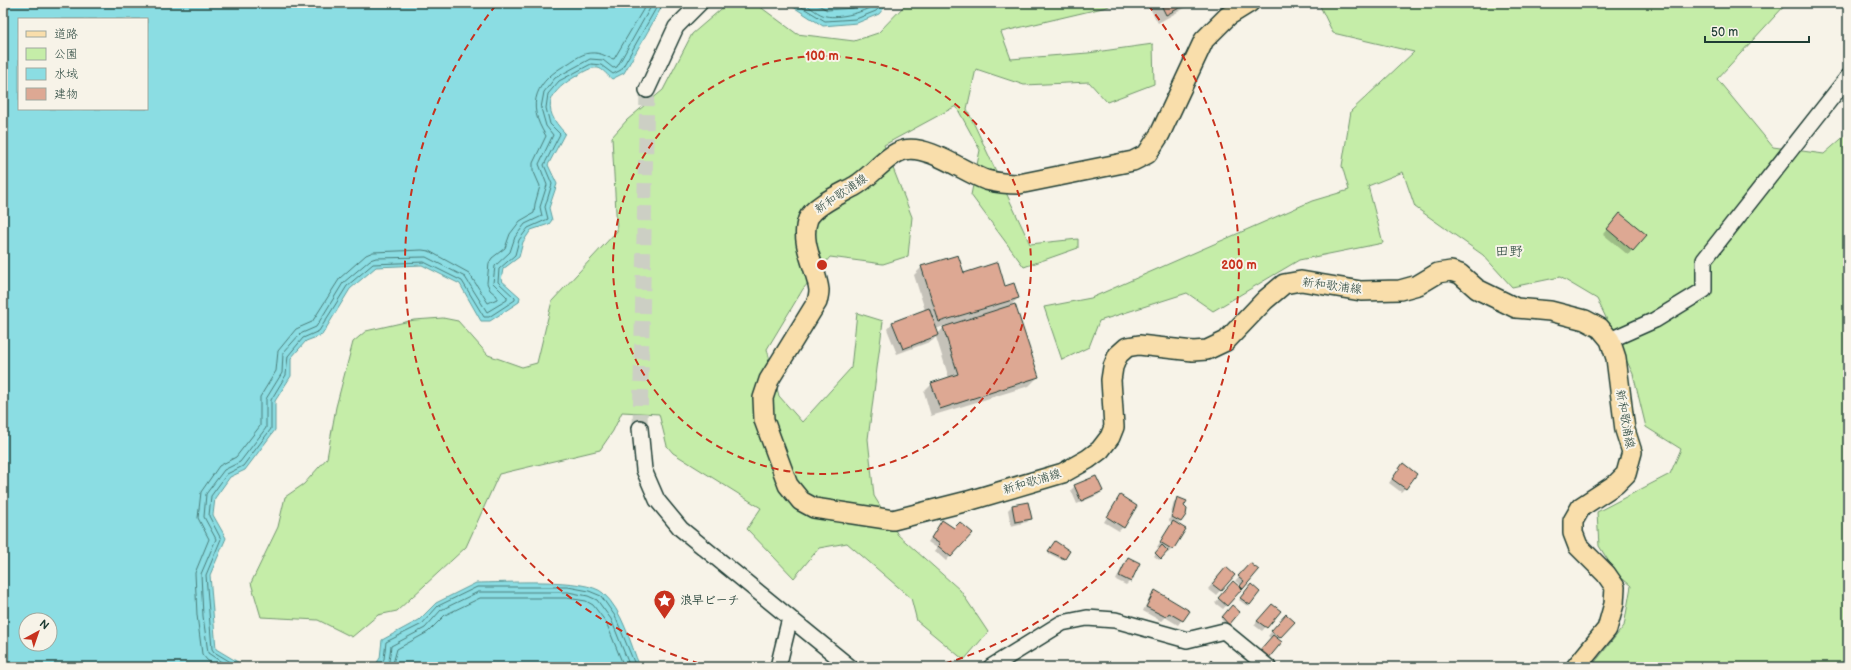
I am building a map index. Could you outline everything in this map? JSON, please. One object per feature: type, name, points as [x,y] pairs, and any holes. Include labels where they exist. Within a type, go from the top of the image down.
[{"type":"main road","name":"新和歌浦線","points":[[1249,3],[1228,16],[1204,40],[1160,134],[1147,154],[1133,161],[1019,184],[1003,184],[985,179],[928,153],[916,149],[903,150],[886,161],[861,182],[819,206],[809,218],[806,230],[809,258],[819,290],[818,302],[778,365],[763,398],[764,420],[788,485],[801,501],[814,508],[837,513],[893,520],[968,501],[1063,473],[1100,450],[1110,437],[1114,427],[1111,380],[1112,367],[1118,355],[1126,347],[1139,345],[1193,351],[1207,350],[1226,341],[1265,300],[1284,284],[1301,281],[1362,290],[1400,290],[1418,285],[1438,272],[1451,271],[1460,274],[1478,289],[1516,308],[1550,311],[1585,320],[1600,328],[1610,340],[1616,358],[1625,430],[1632,452],[1626,474],[1616,484],[1581,507],[1573,521],[1573,533],[1578,546],[1606,574],[1615,587],[1614,604],[1606,629],[1576,667]]},
{"type":"street","points":[[647,90],[676,27],[700,3]]},
{"type":"street","points":[[1610,340],[1655,320],[1704,290],[1704,260],[1848,77]]},
{"type":"street","points":[[640,428],[644,470],[657,500],[681,529],[850,667]]},
{"type":"street","points":[[778,667],[790,618]]},
{"type":"street","points":[[991,667],[1062,623],[1087,618],[1115,620],[1187,640],[1224,631],[1268,667]]},
{"type":"green space","points":[[755,3],[797,34],[854,41],[878,33],[907,3],[1114,3],[1107,7],[1001,32],[1011,59],[1088,53],[1153,44],[1154,84],[1107,102],[1089,82],[1024,85],[976,69],[967,109],[1030,244],[1078,239],[1078,248],[1024,267],[971,195],[980,150],[956,106],[884,145],[912,217],[908,256],[883,264],[830,257],[803,289],[767,349],[779,396],[802,422],[851,368],[857,313],[883,321],[868,439],[874,496],[898,535],[960,590],[988,632],[964,660],[917,621],[911,598],[847,543],[819,548],[794,578],[747,529],[761,508],[673,453],[667,446],[659,414],[622,412],[613,431],[600,450],[499,474],[466,547],[397,611],[378,615],[352,637],[318,620],[261,617],[251,583],[278,527],[285,497],[304,484],[327,458],[336,407],[353,342],[366,331],[414,320],[443,318],[458,321],[488,355],[522,367],[537,363],[552,301],[617,231],[612,137],[627,120],[663,90],[692,34],[727,4]]},
{"type":"green space","points":[[1321,3],[1787,3],[1717,79],[1773,147],[1824,154],[1848,133],[1848,667],[1591,667],[1624,626],[1631,586],[1616,573],[1599,546],[1597,512],[1670,474],[1681,449],[1646,427],[1633,374],[1597,299],[1560,277],[1512,287],[1483,255],[1415,207],[1403,172],[1368,186],[1383,243],[1299,260],[1213,311],[1187,293],[1099,321],[1089,347],[1062,360],[1044,307],[1091,298],[1312,201],[1349,190],[1342,166],[1351,111],[1414,52],[1333,33],[1320,6]]},
{"type":"water","points":[[3,3],[664,3],[624,73],[612,79],[604,71],[598,68],[590,69],[560,87],[551,100],[550,107],[552,115],[557,124],[565,133],[548,165],[557,184],[549,208],[552,220],[549,224],[531,230],[523,242],[519,257],[503,269],[501,280],[520,297],[519,302],[490,321],[481,321],[460,284],[422,265],[376,267],[350,289],[322,335],[306,341],[291,358],[291,376],[275,401],[275,430],[245,470],[230,477],[215,498],[213,515],[226,538],[210,575],[216,649],[246,667],[3,667]]},
{"type":"water","points":[[787,3],[888,3],[879,14],[857,23],[823,26]]},
{"type":"water","points":[[543,582],[580,585],[594,588],[603,593],[616,609],[640,667],[374,667],[380,658],[382,640],[419,620],[436,603],[476,583]]},
{"type":"building","points":[[1160,3],[1189,3],[1166,15]]},
{"type":"building","points":[[1620,213],[1647,235],[1633,251],[1607,229]]},
{"type":"building","points":[[958,255],[964,273],[998,262],[1005,286],[1014,283],[1019,298],[939,322],[921,266]]},
{"type":"building","points":[[1015,304],[1039,377],[940,409],[931,383],[958,374],[943,327]]},
{"type":"building","points":[[929,308],[939,335],[903,349],[892,322]]},
{"type":"building","points":[[1403,463],[1417,474],[1406,489],[1392,479]]},
{"type":"building","points":[[1096,476],[1103,491],[1081,501],[1074,485]]},
{"type":"building","points":[[1120,495],[1137,506],[1124,528],[1107,517]]},
{"type":"building","points":[[1177,497],[1187,501],[1184,506],[1187,509],[1186,515],[1181,522],[1172,517]]},
{"type":"building","points":[[1028,502],[1032,519],[1015,522],[1012,505]]},
{"type":"building","points":[[942,520],[954,528],[960,522],[973,533],[951,557],[938,546],[940,544],[931,538]]},
{"type":"building","points":[[1173,521],[1186,529],[1173,550],[1160,542]]},
{"type":"building","points":[[1055,541],[1070,551],[1065,559],[1048,551]]},
{"type":"building","points":[[1162,545],[1168,551],[1161,559],[1155,553]]},
{"type":"building","points":[[1128,557],[1140,563],[1131,582],[1119,576]]},
{"type":"building","points":[[1250,563],[1259,570],[1243,589],[1240,586],[1244,581],[1238,576]]},
{"type":"building","points":[[1226,567],[1235,575],[1221,591],[1212,584]]},
{"type":"building","points":[[1233,581],[1242,589],[1227,606],[1218,598]]},
{"type":"building","points":[[1251,584],[1260,592],[1250,605],[1240,598]]},
{"type":"building","points":[[1155,590],[1190,611],[1183,621],[1169,613],[1166,617],[1146,607]]},
{"type":"building","points":[[1272,604],[1281,611],[1267,628],[1257,621]]},
{"type":"building","points":[[1232,605],[1240,612],[1229,625],[1222,617]]},
{"type":"building","points":[[1286,614],[1295,622],[1280,638],[1271,631]]},
{"type":"building","points":[[1273,635],[1282,642],[1268,659],[1259,651]]},
{"type":"building","points":[[1211,660],[1218,667],[1205,667]]},
{"type":"tunnel","points":[[640,428],[647,90]]},
{"type":"place","name":"浪早ビーチ","points":[[664,620]]},
{"type":"district","name":"田野","points":[[1509,251]]}]
